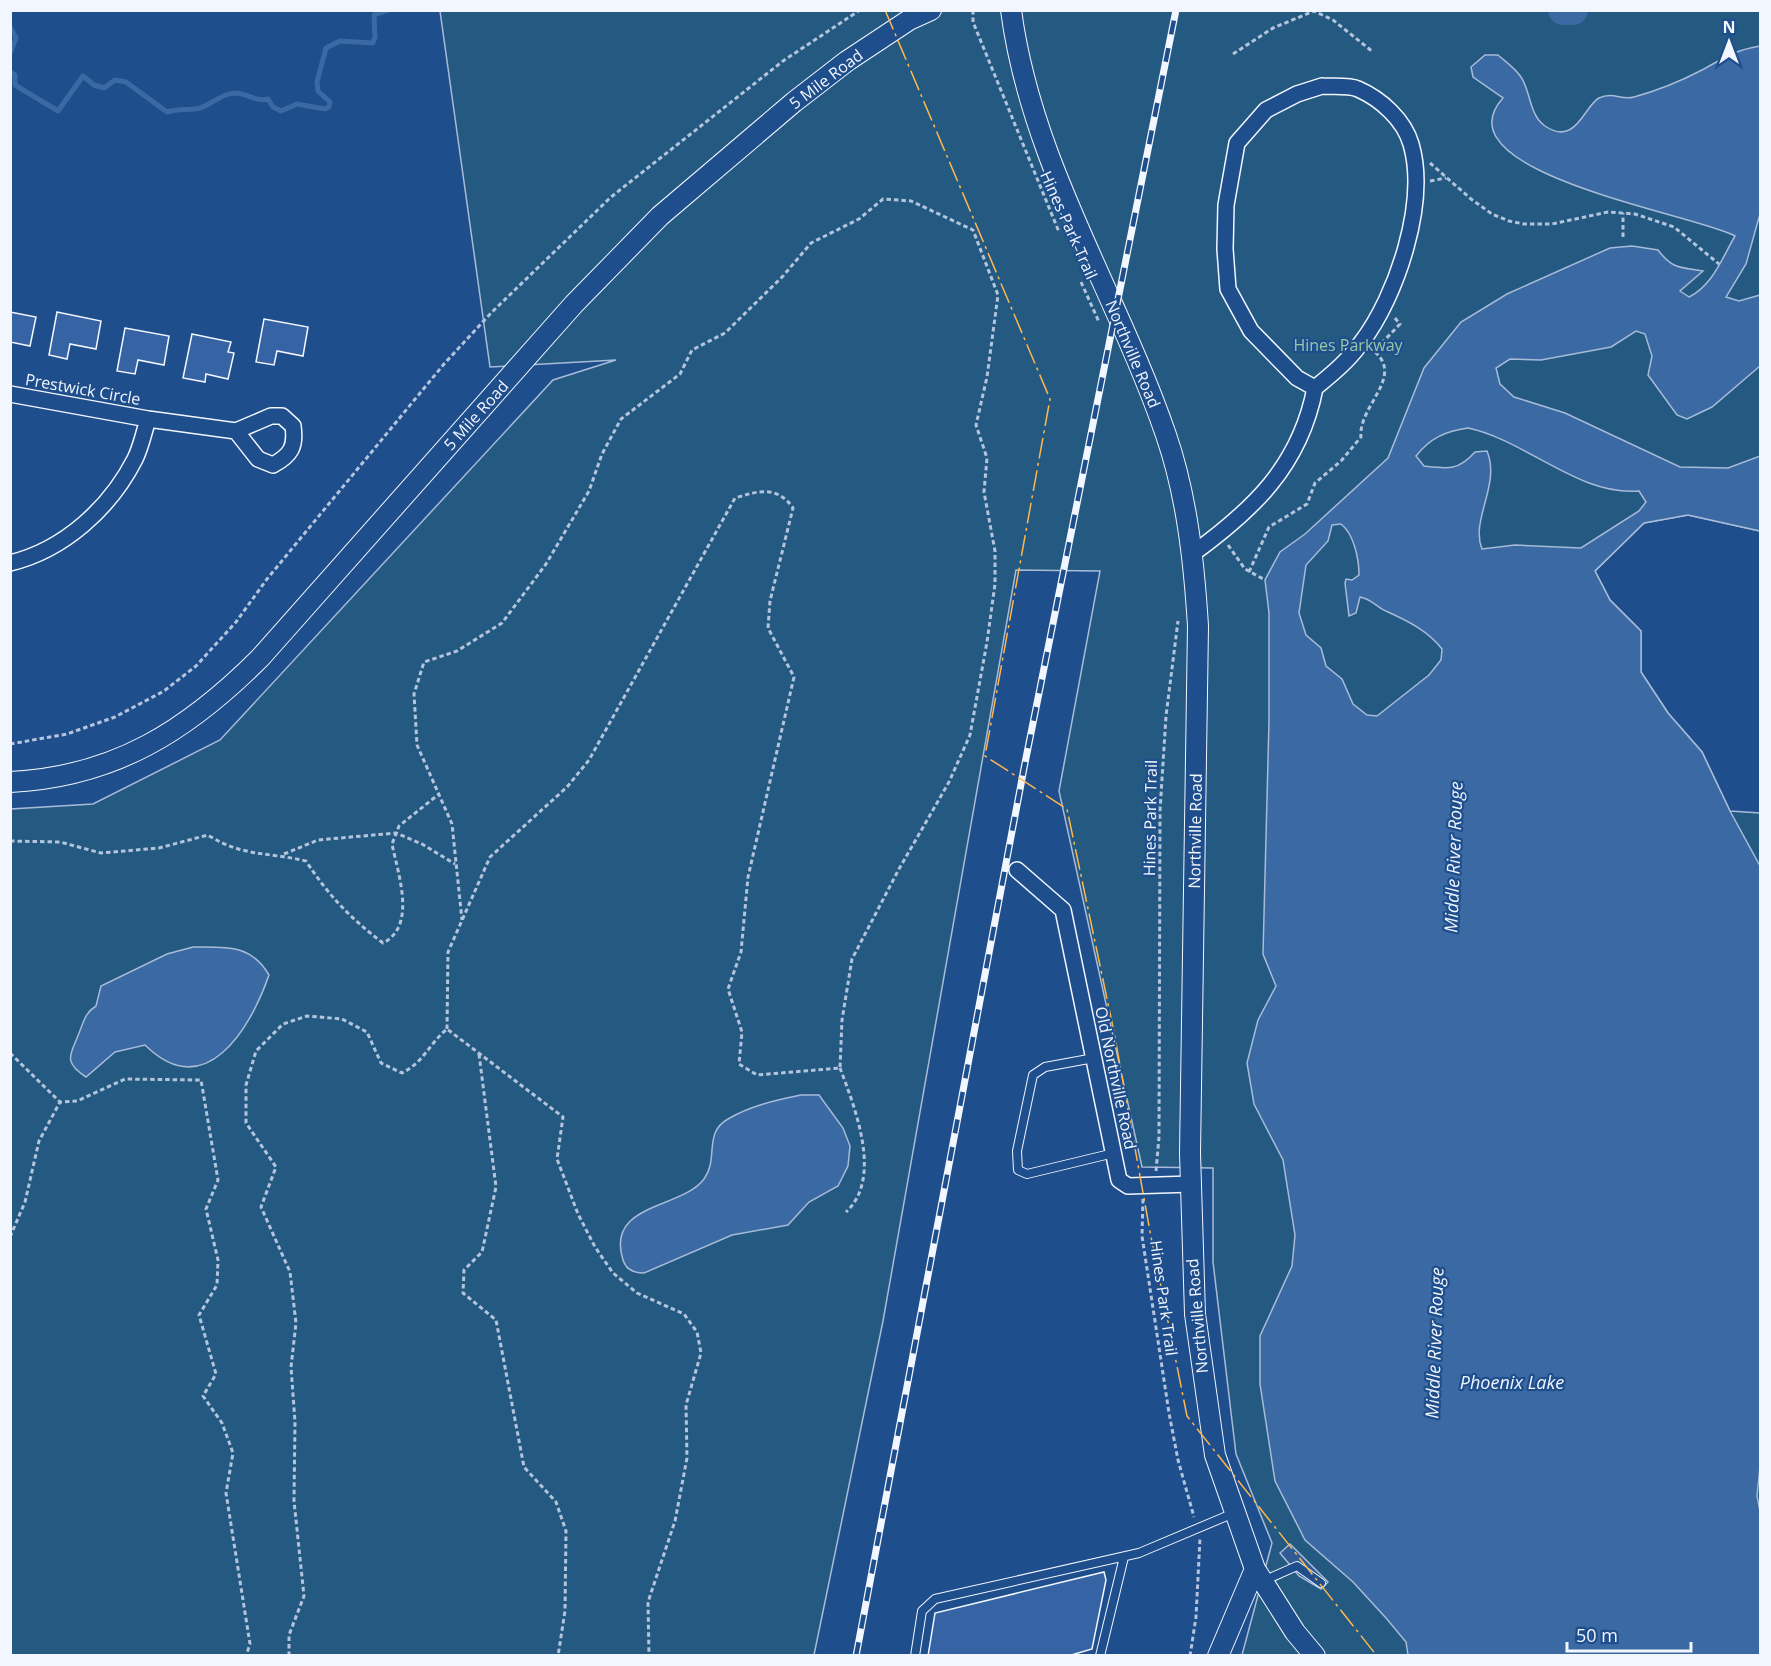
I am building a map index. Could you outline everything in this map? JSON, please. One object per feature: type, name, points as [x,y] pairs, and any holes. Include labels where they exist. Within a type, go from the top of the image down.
[{"type":"street","name":"5 Mile Road","points":[[10,782],[74,774],[119,760],[184,724],[227,691],[268,649],[574,304],[660,216],[794,102],[847,61],[909,20],[932,10]]},
{"type":"street","name":"Northville Road","points":[[1011,10],[1023,78],[1037,124],[1066,201],[1147,382],[1167,436],[1184,502],[1198,626],[1191,1250],[1199,1348],[1215,1455],[1258,1575],[1315,1656]]},
{"type":"street","points":[[1191,555],[1236,522],[1279,474],[1303,429],[1315,388],[1342,366],[1362,343],[1383,309],[1404,262],[1416,182],[1411,143],[1389,108],[1357,88],[1322,86],[1297,94],[1266,110],[1237,143],[1226,205],[1228,288],[1251,331],[1297,378],[1315,388]]},
{"type":"street","name":"Prestwick Circle","points":[[10,394],[148,419],[236,431]]},
{"type":"street","name":"Prestwick Circle","points":[[10,563],[68,538],[97,511],[118,486],[135,458],[148,419]]},
{"type":"street","name":"Old Northville Road","points":[[1017,870],[1063,910],[1119,1180],[1128,1186],[1192,1184]]},
{"type":"street","points":[[1218,1656],[1258,1575]]},
{"type":"lane","points":[[1094,1058],[1045,1067],[1033,1075],[1017,1151],[1018,1170],[1027,1174],[1114,1153]]},
{"type":"lane","points":[[915,1656],[922,1611],[935,1599],[1139,1553],[1236,1512]]},
{"type":"lane","points":[[1100,1656],[1124,1557]]},
{"type":"lane","points":[[1258,1575],[1297,1566],[1321,1583]]},
{"type":"path","points":[[10,744],[67,734],[115,717],[164,691],[196,666],[236,622],[274,571],[444,364],[492,312],[611,197],[783,62],[860,10]]},
{"type":"path","name":"Hines Park Trail","points":[[973,10],[973,22],[1010,117],[1063,241]]},
{"type":"path","points":[[1233,54],[1273,28],[1314,11],[1333,20],[1373,52]]},
{"type":"path","points":[[1413,160],[1433,164],[1471,199],[1492,214],[1509,221],[1524,224],[1552,224],[1571,222],[1582,216],[1635,214],[1674,226],[1719,264]]},
{"type":"path","points":[[462,920],[452,824],[417,745],[414,694],[424,662],[457,651],[502,623],[546,564],[589,491],[602,454],[621,419],[680,374],[692,350],[725,333],[783,276],[811,243],[859,219],[884,199],[911,201],[973,230],[998,295],[987,377],[976,425],[987,458],[984,492],[995,550],[995,584],[970,735],[949,782],[899,869],[852,959],[842,1020],[840,1068],[859,1126],[864,1162],[858,1201],[846,1212]]},
{"type":"path","points":[[1623,213],[1623,237]]},
{"type":"path","name":"Hines Park Trail","points":[[1077,273],[1100,324]]},
{"type":"path","points":[[1249,572],[1269,527],[1307,504],[1315,483],[1341,461],[1361,437],[1361,420],[1375,400],[1386,371],[1385,363],[1376,353],[1376,349],[1400,324],[1383,309]]},
{"type":"path","points":[[289,1656],[289,1635],[304,1596],[294,1501],[295,1422],[291,1367],[296,1323],[290,1272],[261,1207],[276,1167],[246,1123],[246,1085],[256,1051],[283,1024],[307,1016],[342,1018],[367,1032],[381,1063],[402,1073],[418,1065],[435,1039],[447,1029],[448,952],[490,856],[567,787],[589,760],[735,498],[760,490],[785,497],[793,508],[770,601],[768,628],[794,677],[747,877],[741,952],[728,989],[742,1032],[739,1064],[757,1075],[840,1068]]},
{"type":"path","points":[[1221,533],[1249,572],[1265,580]]},
{"type":"path","name":"Hines Park Trail","points":[[1178,620],[1166,716],[1161,811],[1158,1166],[1142,1200],[1142,1236],[1178,1460],[1201,1542],[1196,1617],[1190,1656]]},
{"type":"path","points":[[10,841],[60,842],[101,853],[159,848],[208,835],[223,844],[247,853],[283,855],[306,861],[328,895],[354,921],[383,943],[394,937],[403,917],[392,844],[396,833],[399,826],[439,794]]},
{"type":"path","points":[[283,855],[318,840],[396,833],[423,844],[456,865]]},
{"type":"path","points":[[447,1029],[563,1118],[557,1159],[578,1214],[595,1247],[613,1273],[637,1293],[684,1314],[698,1332],[700,1353],[686,1405],[687,1458],[675,1521],[648,1602],[649,1656]]},
{"type":"path","points":[[10,1053],[60,1102],[77,1101],[125,1079],[201,1080],[218,1180],[206,1209],[218,1260],[216,1285],[199,1315],[216,1374],[203,1396],[222,1423],[233,1453],[226,1493],[250,1644],[246,1656]]},
{"type":"path","points":[[478,1054],[496,1187],[482,1252],[464,1270],[463,1293],[496,1320],[524,1467],[556,1502],[566,1531],[565,1611],[558,1656]]},
{"type":"path","points":[[10,1237],[25,1202],[39,1140],[60,1102]]},
{"type":"green space","name":"Hines Parkway","points":[[440,11],[1760,11],[1760,531],[1688,515],[1644,523],[1595,571],[1610,600],[1641,631],[1641,672],[1668,713],[1702,752],[1730,811],[1760,813],[1760,1655],[1242,1655],[1272,1543],[1236,1454],[1213,1262],[1213,1168],[1142,1167],[1059,791],[1100,571],[1016,570],[883,1321],[814,1655],[11,1655],[11,809],[93,804],[220,740],[553,380],[616,360],[490,367]]},
{"type":"shaded area","points":[[1290,1544],[1328,1582],[1321,1589],[1299,1576],[1280,1553]]},
{"type":"water","name":"Phoenix Lake","points":[[1760,46],[1760,214],[1746,264],[1726,297],[1739,301],[1760,295],[1760,366],[1712,407],[1687,419],[1677,415],[1648,375],[1652,356],[1645,334],[1636,331],[1611,347],[1541,360],[1510,359],[1496,368],[1500,384],[1514,397],[1565,413],[1680,467],[1728,468],[1760,456],[1760,531],[1688,515],[1644,523],[1595,571],[1610,600],[1641,631],[1641,672],[1668,713],[1702,752],[1760,866],[1760,1467],[1757,1496],[1760,1511],[1760,1655],[1408,1655],[1406,1642],[1386,1618],[1353,1582],[1305,1540],[1275,1481],[1260,1384],[1260,1336],[1292,1266],[1295,1235],[1283,1160],[1254,1104],[1247,1063],[1258,1020],[1276,986],[1263,954],[1269,721],[1269,613],[1265,580],[1280,552],[1305,534],[1388,458],[1424,368],[1461,322],[1507,294],[1610,248],[1632,246],[1658,250],[1673,264],[1703,271],[1680,291],[1689,297],[1711,278],[1735,236],[1580,187],[1537,169],[1506,148],[1492,125],[1503,98],[1473,77],[1471,67],[1485,55],[1498,55],[1521,77],[1533,110],[1540,121],[1545,126],[1564,132],[1578,123],[1599,98],[1609,95],[1629,98],[1651,92],[1686,78],[1730,55]],"holes":[[[1468,428],[1489,434],[1595,485],[1617,490],[1639,491],[1646,502],[1639,511],[1581,548],[1515,545],[1482,549],[1479,538],[1480,526],[1490,477],[1487,451],[1475,452],[1458,466],[1446,468],[1424,466],[1416,456],[1427,444],[1439,436]],[[1341,524],[1346,528],[1352,540],[1359,569],[1359,575],[1352,580],[1346,579],[1345,583],[1349,616],[1356,613],[1360,597],[1364,598],[1417,627],[1442,649],[1441,660],[1429,675],[1377,716],[1367,715],[1353,704],[1342,679],[1326,666],[1321,648],[1306,635],[1299,613],[1306,565],[1328,541],[1332,525]]]},
{"type":"water","points":[[193,947],[237,949],[254,958],[269,975],[261,996],[237,1037],[222,1053],[206,1063],[187,1067],[167,1061],[145,1045],[115,1052],[86,1077],[78,1071],[71,1061],[72,1051],[85,1018],[96,1006],[101,986],[167,954]]},
{"type":"water","points":[[801,1095],[819,1095],[843,1128],[850,1146],[848,1166],[838,1186],[809,1202],[788,1225],[732,1235],[644,1273],[628,1269],[623,1260],[620,1241],[625,1228],[635,1217],[693,1189],[704,1179],[711,1163],[713,1139],[720,1125],[736,1114],[754,1107]]},
{"type":"building","points":[[10,312],[36,317],[30,346],[10,342]]},
{"type":"building","points":[[57,312],[101,321],[96,349],[70,344],[67,359],[49,355]]},
{"type":"building","points":[[264,319],[308,327],[303,356],[277,351],[274,365],[256,362]]},
{"type":"building","points":[[125,328],[169,336],[164,365],[138,360],[135,374],[117,371]]},
{"type":"building","points":[[192,334],[231,342],[228,352],[234,353],[228,379],[206,374],[205,382],[183,378]]},
{"type":"building","points":[[1104,1572],[1106,1580],[1092,1649],[1068,1656],[928,1656],[935,1613]]},
{"type":"waterway","points":[[10,72],[15,75],[15,85],[58,111],[83,76],[94,85],[104,88],[115,80],[126,82],[167,112],[200,108],[226,95],[236,93],[268,99],[273,107],[281,111],[297,104],[325,109],[329,107],[330,102],[318,91],[317,82],[326,48],[340,41],[373,43],[374,15],[389,10]]},
{"type":"waterway","name":"Middle River Rouge","points":[[1563,10],[1573,10]]},
{"type":"waterway","points":[[10,27],[16,38],[10,53]]},
{"type":"railway","points":[[856,1656],[1025,763],[1176,10]]},
{"type":"power","points":[[885,10],[1050,399],[985,756],[1067,809],[1114,1032],[1151,1237],[1187,1416],[1377,1656]]}]
